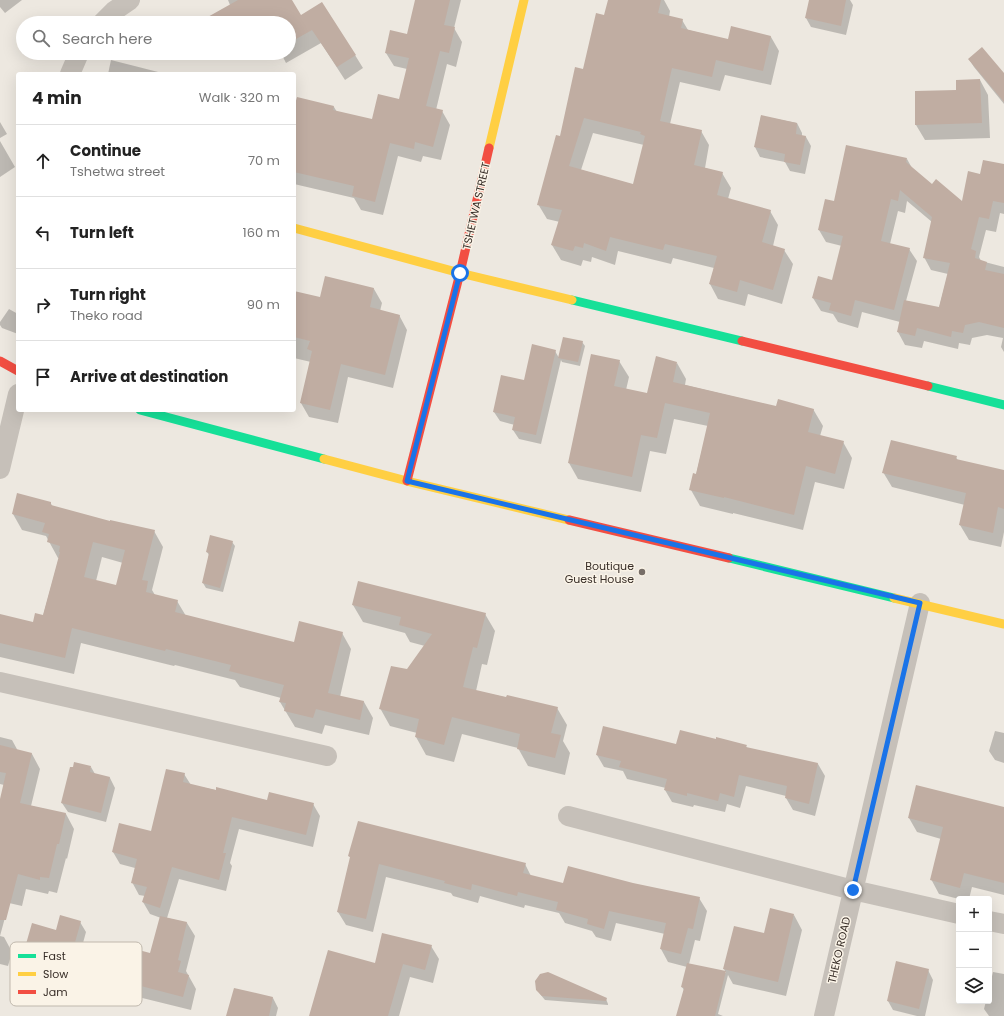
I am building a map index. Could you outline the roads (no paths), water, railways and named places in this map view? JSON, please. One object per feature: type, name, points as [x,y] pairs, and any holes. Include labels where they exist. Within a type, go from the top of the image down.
[{"type":"street","points":[[109,16],[130,0]]},
{"type":"street","name":"TSHETWA STREET","points":[[407,481],[460,273],[524,0]]},
{"type":"street","points":[[71,72],[76,60]]},
{"type":"street","points":[[296,229],[460,273],[1004,404]]},
{"type":"street","points":[[0,361],[16,370]]},
{"type":"street","points":[[0,469],[16,402]]},
{"type":"street","points":[[148,412],[407,481],[1004,624]]},
{"type":"street","name":"THEKO ROAD","points":[[824,1016],[920,603]]},
{"type":"street","points":[[0,682],[327,756]]},
{"type":"street","points":[[568,816],[853,890],[956,913]]},
{"type":"street","points":[[992,922],[1004,924]]},
{"type":"place","name":"Boutique Guest House","points":[[642,572]]}]
